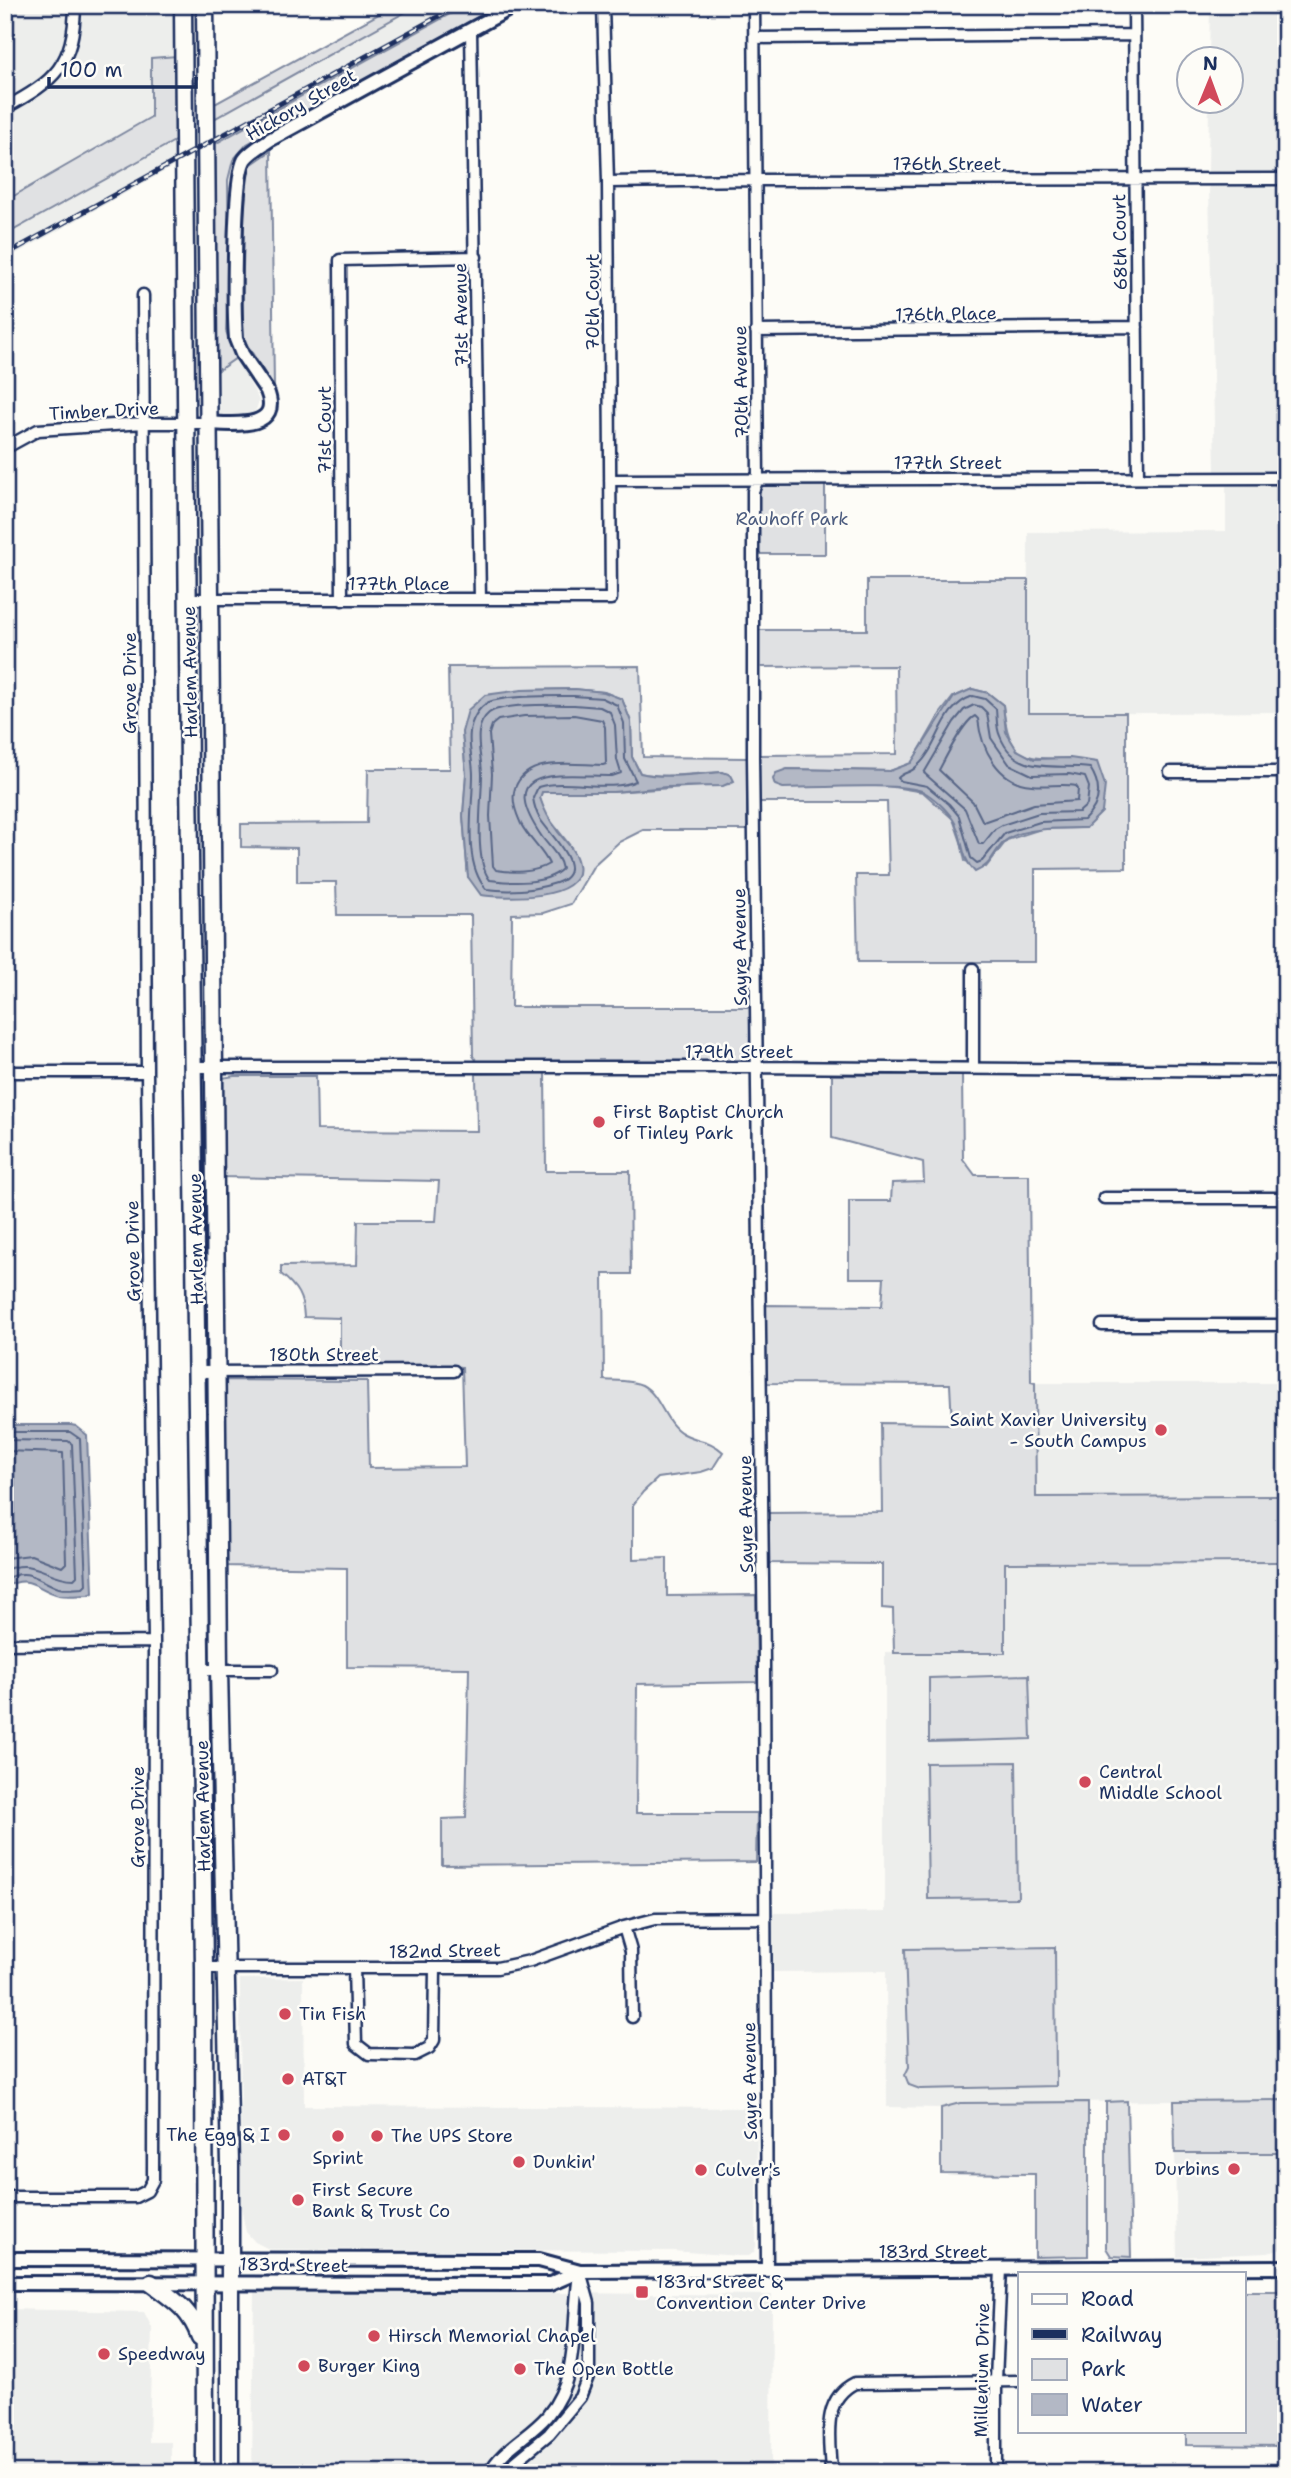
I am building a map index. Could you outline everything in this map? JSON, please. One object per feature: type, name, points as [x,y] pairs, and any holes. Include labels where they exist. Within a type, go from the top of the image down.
[{"type":"main road","name":"Harlem Avenue","points":[[183,5],[195,1371],[204,1968],[205,2473]]},
{"type":"main road","name":"Harlem Avenue","points":[[205,5],[219,1670],[230,2164],[230,2473]]},
{"type":"main road","points":[[189,775],[211,775]]},
{"type":"main road","points":[[151,2283],[177,2302],[194,2319],[204,2349]]},
{"type":"street","points":[[5,108],[31,94],[61,66],[75,32],[75,5]]},
{"type":"street","name":"Hickory Street","points":[[208,423],[256,423],[266,415],[269,406],[267,391],[242,354],[236,339],[238,188],[244,160],[271,139],[516,5]]},
{"type":"street","name":"70th Court","points":[[603,5],[608,182],[611,599]]},
{"type":"street","name":"70th Avenue","points":[[753,757],[752,491],[758,479],[754,5]]},
{"type":"street","name":"68th Court","points":[[1134,5],[1138,478]]},
{"type":"street","name":"71st Avenue","points":[[471,30],[480,599]]},
{"type":"street","points":[[755,38],[1134,34]]},
{"type":"street","name":"176th Street","points":[[608,182],[1286,179]]},
{"type":"street","name":"71st Court","points":[[342,600],[340,260],[476,257]]},
{"type":"street","name":"Grove Drive","points":[[5,2197],[135,2197],[148,2191],[153,2180],[154,1642],[147,1072],[143,295]]},
{"type":"street","name":"176th Place","points":[[756,331],[1137,327]]},
{"type":"street","name":"Timber Drive","points":[[5,448],[38,430],[144,423],[208,423]]},
{"type":"street","name":"177th Street","points":[[610,480],[1286,478]]},
{"type":"street","name":"177th Place","points":[[187,599],[611,599]]},
{"type":"street","name":"Sayre Avenue","points":[[753,757],[764,1661],[767,2270]]},
{"type":"street","points":[[1170,772],[1286,772]]},
{"type":"street","points":[[973,969],[973,1069]]},
{"type":"street","name":"179th Street","points":[[192,1067],[1286,1071]]},
{"type":"street","points":[[5,1072],[147,1072]]},
{"type":"street","points":[[1104,1198],[1286,1198]]},
{"type":"street","points":[[1102,1325],[1286,1325]]},
{"type":"street","name":"180th Street","points":[[195,1371],[454,1371]]},
{"type":"street","points":[[5,1644],[154,1642]]},
{"type":"street","points":[[201,1670],[272,1670]]},
{"type":"street","name":"182nd Street","points":[[204,1968],[496,1968],[530,1961],[624,1927],[655,1919],[764,1918]]},
{"type":"street","points":[[624,1927],[631,1951],[632,2017]]},
{"type":"street","points":[[354,1968],[356,2044],[369,2054],[415,2055],[429,2048],[434,2040],[435,1969]]},
{"type":"street","name":"183rd Street","points":[[5,2259],[539,2260],[580,2271],[1286,2267]]},
{"type":"street","name":"Millenium Drive","points":[[996,2473],[996,2381],[1001,2269]]},
{"type":"street","points":[[489,2473],[496,2460],[547,2415],[565,2387],[574,2354],[575,2304],[580,2271]]},
{"type":"street","points":[[502,2473],[549,2434],[580,2398],[589,2374],[589,2303],[580,2271]]},
{"type":"street","name":"183rd Street","points":[[5,2283],[550,2284],[580,2271]]},
{"type":"street","points":[[831,2473],[831,2409],[836,2398],[848,2386],[864,2381],[1018,2381]]},
{"type":"shaded area","points":[[5,5],[177,5],[177,56],[151,58],[151,117],[5,201]]},
{"type":"shaded area","points":[[418,5],[465,5],[216,143],[216,118]]},
{"type":"shaded area","points":[[1210,5],[1286,5],[1284,172],[1208,173],[1209,116],[1246,116],[1246,46],[1209,46]]},
{"type":"shaded area","points":[[178,139],[178,164],[5,260],[5,235]]},
{"type":"shaded area","points":[[1209,186],[1286,188],[1285,471],[1215,471]]},
{"type":"shaded area","points":[[236,358],[259,400],[256,410],[247,417],[233,418],[220,415],[216,409],[213,374]]},
{"type":"shaded area","points":[[1286,484],[1286,712],[1027,714],[1028,532],[1226,531],[1226,486]]},
{"type":"shaded area","name":"Saint Xavier University - South Campus","points":[[1035,1383],[1286,1383],[1286,1496],[1036,1497]]},
{"type":"shaded area","name":"Central Middle School","points":[[1286,1562],[1286,2100],[960,2103],[941,2108],[887,2107],[886,1971],[768,1972],[767,1913],[885,1912],[885,1652],[1005,1653],[1004,1563]]},
{"type":"shaded area","points":[[303,1978],[304,2106],[757,2108],[754,2252],[749,2256],[739,2256],[673,2251],[269,2249],[255,2242],[246,2232],[241,2207],[240,1979]]},
{"type":"shaded area","points":[[1175,2153],[1286,2153],[1286,2248],[1268,2253],[1177,2257]]},
{"type":"shaded area","points":[[254,2287],[772,2295],[771,2473],[252,2473]]},
{"type":"shaded area","points":[[5,2309],[144,2312],[152,2328],[149,2442],[171,2442],[171,2473],[5,2473]]},
{"type":"green space","points":[[395,5],[418,5],[212,120],[211,106]]},
{"type":"green space","points":[[466,5],[500,5],[247,144],[233,160],[228,180],[226,331],[236,358],[213,374],[211,146]]},
{"type":"green space","points":[[177,56],[178,139],[5,235],[5,201],[151,117],[151,58]]},
{"type":"green space","points":[[271,151],[274,388],[244,340],[242,312],[245,180],[249,166]]},
{"type":"green space","name":"Rauhoff Park","points":[[765,484],[825,484],[825,554],[759,554],[759,489]]},
{"type":"green space","points":[[867,580],[1028,580],[1028,713],[1126,713],[1126,868],[1035,869],[1035,962],[858,962],[856,875],[889,875],[887,802],[758,802],[758,755],[897,754],[896,666],[758,667],[758,630],[867,630]],"holes":[[[972,689],[988,693],[1003,705],[1009,736],[1020,752],[1039,758],[1070,758],[1086,828],[1041,829],[1007,840],[986,867],[965,861],[953,819],[923,792],[787,769],[890,771],[912,763],[953,697]]]},
{"type":"green space","points":[[640,666],[643,757],[747,758],[747,830],[643,830],[619,842],[594,865],[571,904],[543,913],[512,914],[511,1007],[751,1007],[749,1063],[477,1061],[473,1056],[471,915],[337,915],[336,882],[297,882],[297,848],[241,847],[241,824],[367,823],[368,769],[450,769],[448,667]],"holes":[[[574,689],[604,692],[622,699],[631,722],[632,757],[640,773],[671,776],[723,772],[729,784],[613,792],[542,792],[540,798],[544,812],[571,847],[468,877],[463,816],[466,774],[462,732],[522,690]]]},
{"type":"green space","points":[[545,1073],[546,1171],[630,1171],[631,1274],[603,1274],[604,1380],[628,1381],[642,1385],[654,1396],[677,1429],[723,1452],[713,1468],[658,1478],[643,1492],[633,1505],[633,1559],[667,1558],[667,1596],[756,1595],[757,1682],[637,1684],[636,1813],[757,1813],[756,1862],[442,1865],[442,1819],[466,1818],[469,1668],[347,1667],[347,1568],[224,1566],[222,1380],[367,1381],[369,1468],[465,1467],[462,1367],[340,1367],[340,1318],[304,1317],[298,1293],[281,1274],[281,1266],[357,1265],[358,1221],[436,1221],[439,1181],[221,1177],[222,1078],[316,1076],[317,1130],[477,1131],[476,1074]]},
{"type":"green space","points":[[832,1075],[962,1075],[963,1159],[975,1175],[1029,1175],[1031,1382],[1035,1383],[1036,1497],[1286,1496],[1286,1562],[1005,1563],[1005,1653],[894,1653],[893,1609],[882,1608],[882,1564],[769,1563],[768,1513],[882,1512],[881,1423],[952,1424],[950,1384],[764,1383],[765,1305],[882,1306],[884,1278],[849,1278],[849,1201],[891,1201],[892,1183],[924,1182],[923,1162],[832,1138]]},
{"type":"green space","points":[[1029,1675],[1031,1739],[929,1742],[929,1678]]},
{"type":"green space","points":[[1016,1762],[1018,1898],[928,1899],[926,1763]]},
{"type":"green space","points":[[1055,1947],[1056,2086],[920,2089],[909,2085],[905,2075],[909,2067],[905,1949]]},
{"type":"green space","points":[[1286,2100],[1286,2153],[1175,2153],[1174,2101]]},
{"type":"green space","points":[[1127,2101],[1131,2257],[1111,2256],[1106,2248],[1106,2102]]},
{"type":"green space","points":[[1088,2102],[1088,2256],[1035,2257],[1035,2174],[941,2173],[941,2108],[960,2103]]},
{"type":"green space","points":[[1246,2291],[1286,2291],[1286,2446],[1186,2445],[1186,2432],[1246,2432]]},
{"type":"water","points":[[575,689],[604,692],[622,699],[631,722],[632,757],[640,773],[670,776],[723,772],[731,775],[734,781],[723,786],[666,787],[613,792],[542,792],[540,798],[548,815],[575,855],[578,864],[577,876],[569,885],[541,895],[481,895],[468,877],[463,816],[466,774],[462,732],[468,710],[485,695],[522,690]]},
{"type":"water","points":[[972,689],[988,693],[1003,705],[1006,732],[1017,750],[1034,759],[1070,758],[1097,762],[1105,785],[1102,812],[1086,828],[1044,829],[1012,836],[1001,845],[985,866],[975,872],[966,859],[959,832],[952,818],[924,792],[897,787],[783,788],[775,785],[773,779],[776,773],[787,769],[890,771],[911,763],[954,697]]},
{"type":"water","points":[[5,1425],[71,1425],[87,1435],[93,1593],[59,1595],[28,1582],[5,1587]]},
{"type":"railway","points":[[5,255],[459,5]]},
{"type":"place","name":"First Baptist Church of Tinley Park","points":[[599,1122]]},
{"type":"place","name":"Saint Xavier University - South Campus","points":[[1161,1430]]},
{"type":"place","name":"Central Middle School","points":[[1085,1782]]},
{"type":"place","name":"Tin Fish","points":[[285,2014]]},
{"type":"place","name":"AT&T","points":[[288,2079]]},
{"type":"place","name":"The Egg & I","points":[[284,2135]]},
{"type":"place","name":"Sprint","points":[[338,2136]]},
{"type":"place","name":"The UPS Store","points":[[377,2136]]},
{"type":"place","name":"Dunkin'","points":[[519,2162]]},
{"type":"place","name":"Durbins","points":[[1234,2169]]},
{"type":"place","name":"Culver's","points":[[701,2170]]},
{"type":"place","name":"First Secure Bank & Trust Co","points":[[298,2200]]},
{"type":"place","name":"183rd Street & Convention Center Drive","points":[[642,2292]]},
{"type":"place","name":"Hirsch Memorial Chapel","points":[[374,2336]]},
{"type":"place","name":"Speedway","points":[[104,2354]]},
{"type":"place","name":"Burger King","points":[[304,2366]]},
{"type":"place","name":"The Open Bottle","points":[[520,2369]]}]
